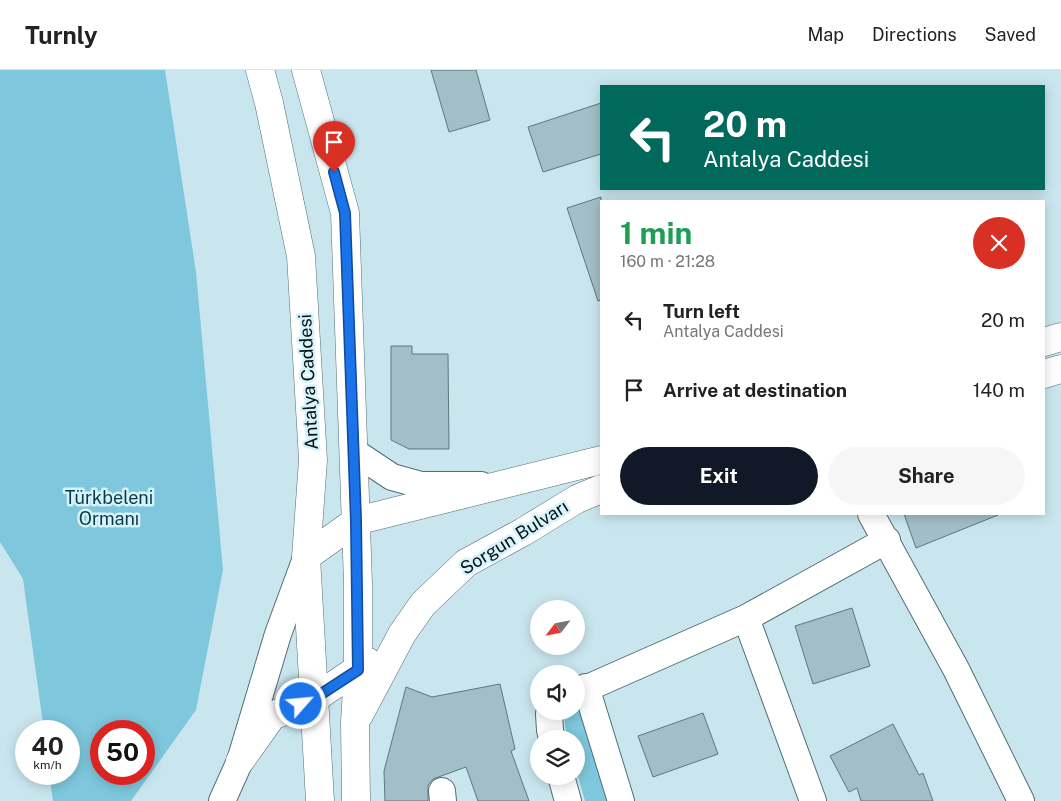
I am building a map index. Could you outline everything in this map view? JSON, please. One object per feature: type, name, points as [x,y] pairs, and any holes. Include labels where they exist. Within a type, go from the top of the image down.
[{"type":"main road","name":"Antalya Caddesi","points":[[260,70],[269,103],[301,256],[313,460],[306,557],[320,801]]},
{"type":"main road","points":[[306,70],[345,213],[356,521],[358,670],[355,723],[356,801]]},
{"type":"main road","points":[[1045,342],[1061,337]]},
{"type":"main road","points":[[1045,374],[1061,369]]},
{"type":"main road","name":"Sorgun Bulvarı","points":[[356,521],[600,460]]},
{"type":"main road","name":"Sorgun Bulvarı","points":[[355,723],[402,634],[423,604],[466,563],[523,532],[577,498],[600,489]]},
{"type":"main road","points":[[306,557],[356,521]]},
{"type":"main road","points":[[240,761],[272,716],[315,698],[358,670],[402,634]]},
{"type":"street","name":"Sorgun Bulvarı","points":[[353,451],[392,477],[421,485],[499,485]]},
{"type":"street","points":[[873,515],[956,668],[1021,801]]},
{"type":"street","points":[[585,688],[746,618],[887,540]]},
{"type":"street","points":[[222,801],[240,761],[278,634],[306,557]]},
{"type":"street","points":[[746,618],[813,801]]},
{"type":"street","points":[[585,701],[621,801]]},
{"type":"street","points":[[564,785],[568,801]]},
{"type":"green space","name":"Türkbeleni Ormanı","points":[[0,70],[165,70],[196,272],[223,570],[196,710],[155,767],[155,720],[90,720],[90,785],[142,785],[131,801],[53,801],[51,785],[80,785],[80,720],[42,720],[23,579],[0,542]]},
{"type":"green space","points":[[585,718],[610,801],[585,801],[580,785],[585,785],[585,730],[566,730],[565,720],[585,720]]},
{"type":"building","points":[[431,70],[476,70],[490,120],[449,132]]},
{"type":"building","points":[[600,103],[600,154],[543,172],[528,127]]},
{"type":"building","points":[[601,197],[600,300],[598,301],[567,208]]},
{"type":"building","points":[[391,346],[412,346],[412,354],[448,354],[449,449],[409,449],[391,440]]},
{"type":"building","points":[[904,515],[998,515],[916,548]]},
{"type":"building","points":[[852,608],[870,666],[813,684],[795,626]]},
{"type":"building","points":[[500,684],[515,749],[511,751],[529,801],[478,801],[466,767],[433,779],[428,785],[428,801],[385,801],[384,771],[406,687],[432,697]]},
{"type":"building","points":[[703,713],[718,754],[653,777],[638,736]]},
{"type":"building","points":[[893,724],[919,775],[923,773],[933,801],[861,801],[857,788],[849,792],[830,756]]},
{"type":"route","points":[[301,704],[315,698],[358,670],[358,583],[345,213],[334,172]]}]
